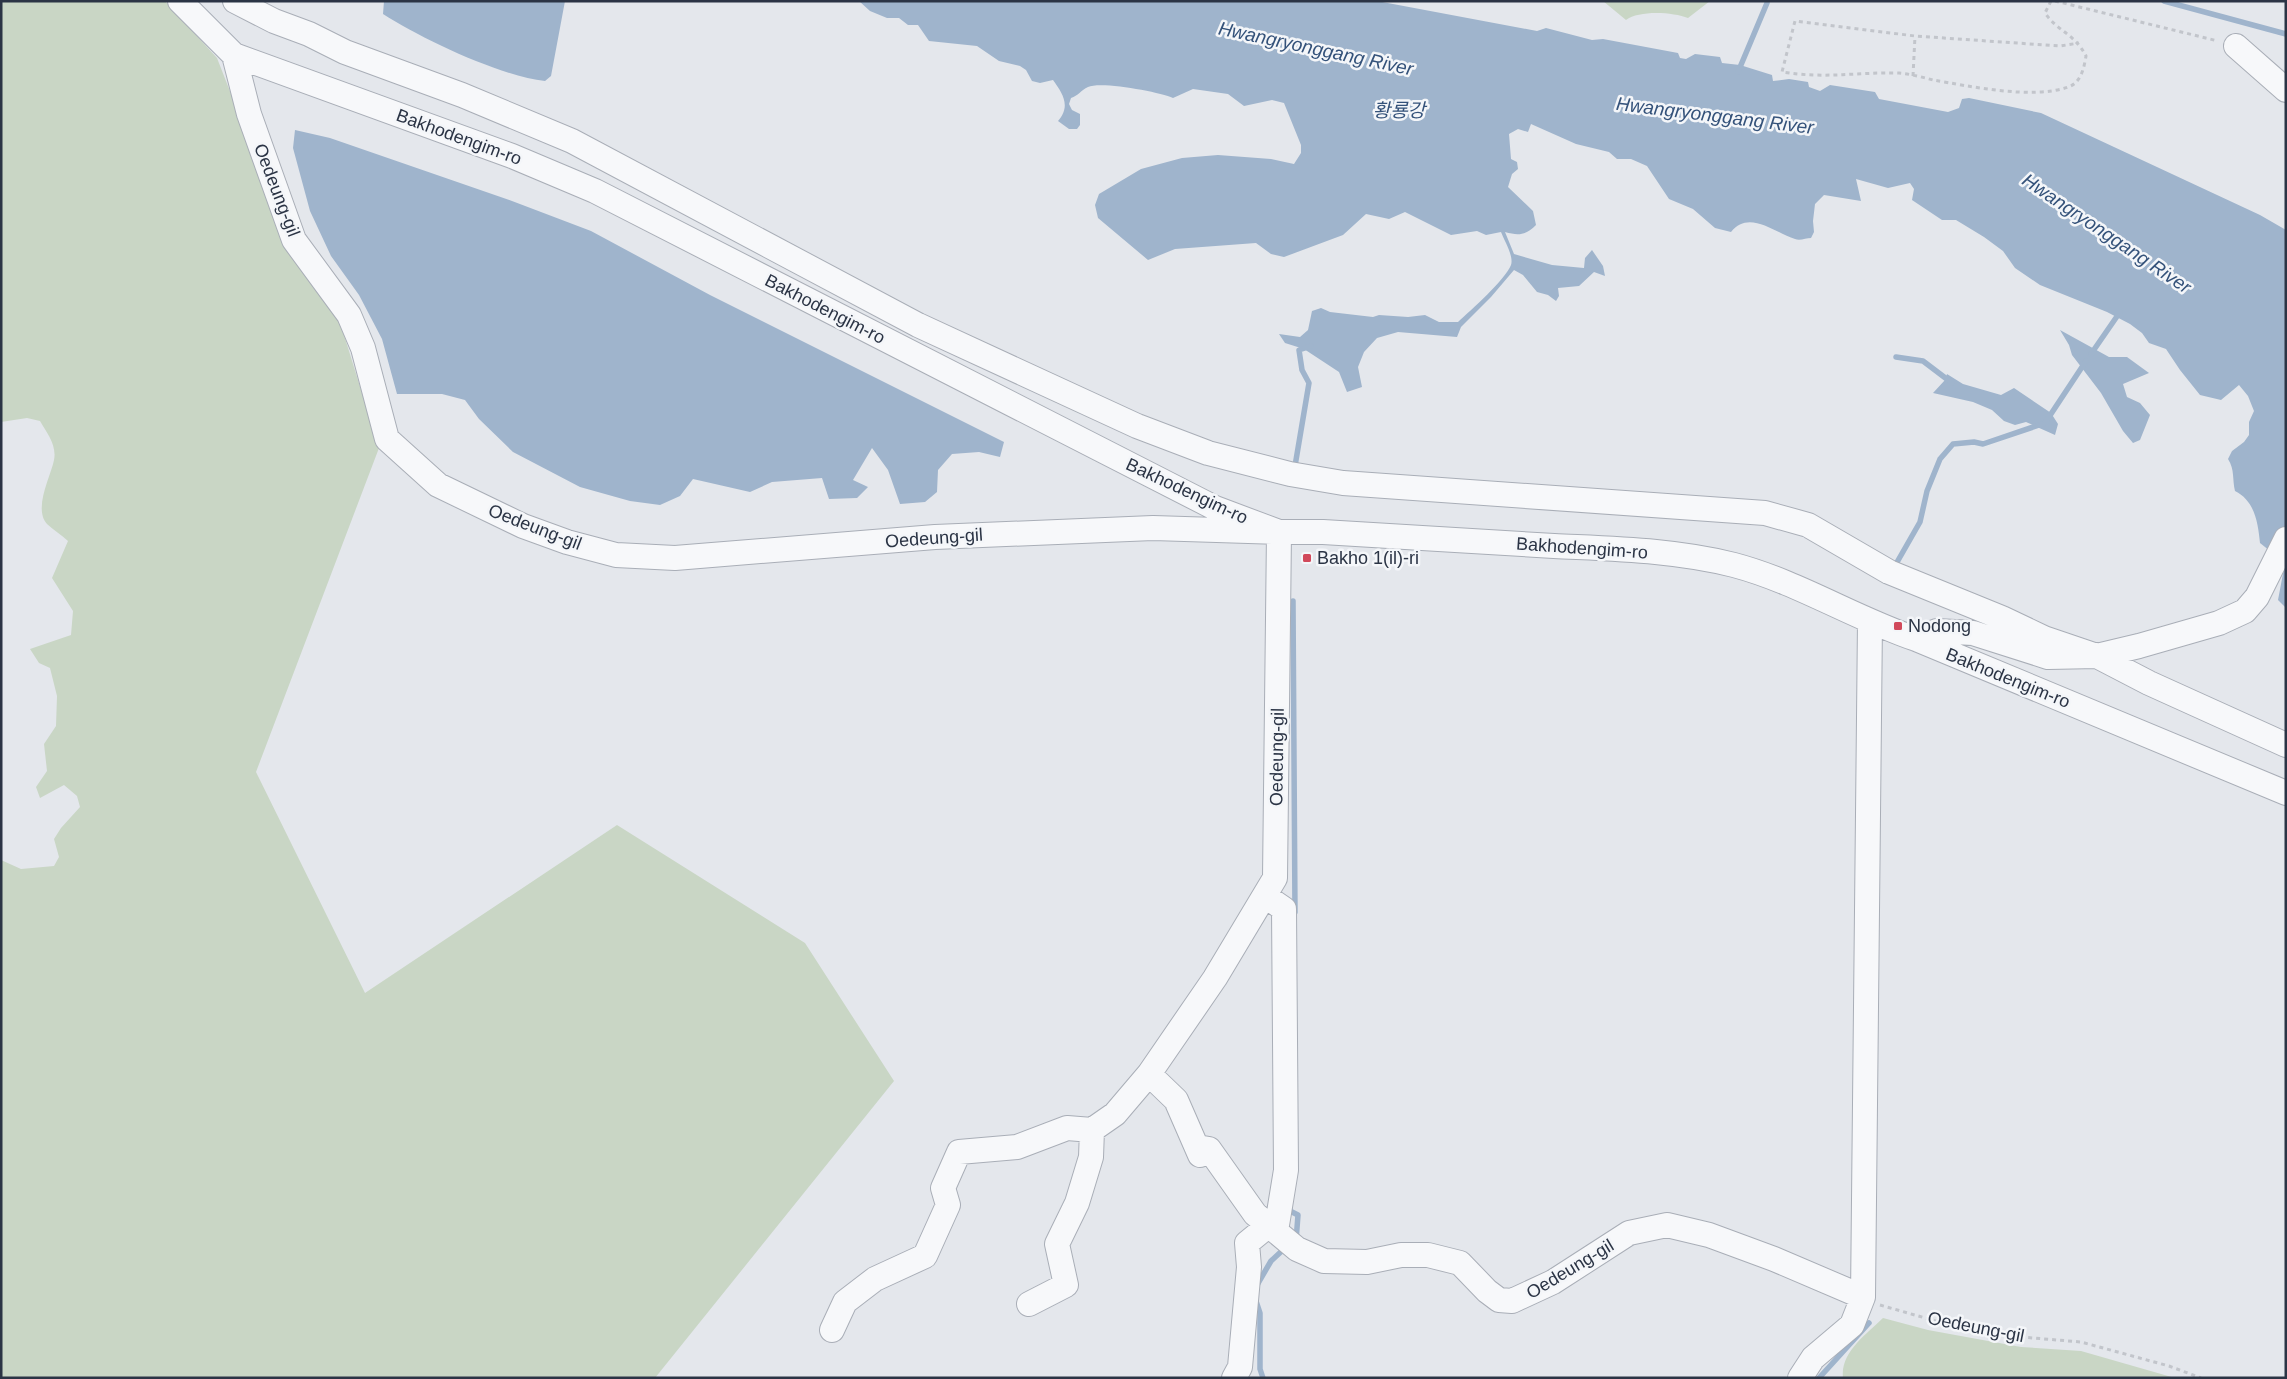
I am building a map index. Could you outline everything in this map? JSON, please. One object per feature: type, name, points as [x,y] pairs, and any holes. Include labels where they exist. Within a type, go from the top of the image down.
[{"type":"street","name":"Bakhodengim-ro","points":[[180,1],[234,55],[512,156],[595,191],[1215,508],[1279,532],[1323,532],[1683,555],[1734,565],[1781,580],[1870,622],[1916,639],[2286,793]]},
{"type":"street","points":[[235,1],[274,21],[309,34],[345,52],[462,95],[572,141],[918,325],[1119,418],[1208,453],[1290,474],[1343,483],[1765,513],[1808,525],[1889,572],[2002,618],[2044,638],[2097,656],[2148,683],[2286,745]]},
{"type":"street","points":[[2236,46],[2286,90]]},
{"type":"street","name":"Oedeung-gil","points":[[234,55],[249,114],[294,240],[349,314],[363,348],[387,438],[438,485],[524,526],[567,542],[616,555],[675,558],[936,537],[1153,528],[1279,532],[1275,878],[1266,896],[1215,978],[1149,1074],[1176,1100],[1200,1155],[1203,1148],[1209,1149],[1255,1214],[1297,1249],[1324,1261],[1367,1262],[1401,1255],[1428,1255],[1460,1263],[1487,1291],[1499,1300],[1512,1301],[1553,1282],[1629,1233],[1667,1225],[1709,1235],[1774,1259],[1863,1297]]},
{"type":"street","points":[[1916,639],[1937,631],[1973,632],[2048,657],[2097,656],[2219,623],[2246,611],[2257,597],[2283,545]]},
{"type":"street","points":[[1800,1378],[1813,1358],[1852,1325],[1863,1297],[1870,622]]},
{"type":"street","points":[[1234,1378],[1240,1368],[1249,1267],[1247,1243],[1273,1228],[1286,1170],[1284,909],[1266,896]]},
{"type":"street","points":[[832,1330],[845,1302],[874,1279],[925,1256],[948,1205],[943,1188],[959,1152],[1017,1147],[1067,1128],[1092,1130],[1115,1114],[1149,1074]]},
{"type":"street","points":[[1029,1304],[1066,1285],[1058,1244],[1077,1203],[1092,1157],[1092,1130]]},
{"type":"path","points":[[2051,1],[2044,13],[2050,21],[2079,43],[2086,56],[2083,74],[2070,87],[2040,92],[1992,90],[1900,73],[1807,76],[1782,72],[1795,21],[1916,36],[2060,46],[2079,43]]},
{"type":"path","points":[[2055,1],[2236,46]]},
{"type":"path","points":[[1913,76],[1916,36]]},
{"type":"path","name":"Oedeung-gil","points":[[1863,1297],[1883,1306],[1946,1324],[2020,1338],[2081,1342],[2169,1366],[2201,1378]]},
{"type":"green space","points":[[1,1],[165,1],[217,58],[240,117],[340,322],[379,448],[256,772],[365,993],[617,825],[805,943],[894,1081],[655,1378],[1,1378],[1,860],[21,869],[54,866],[59,857],[54,839],[61,828],[80,807],[77,796],[64,785],[40,798],[36,787],[47,771],[44,744],[56,726],[57,696],[50,668],[39,663],[30,649],[71,635],[73,611],[52,578],[68,541],[47,524],[43,517],[42,509],[44,492],[55,455],[53,444],[40,421],[27,418],[1,422]]},
{"type":"green space","points":[[1603,1],[1710,1],[1688,18],[1674,14],[1647,13],[1626,20]]},
{"type":"green space","points":[[1883,1318],[1928,1330],[2021,1347],[2081,1351],[2175,1378],[1843,1378],[1843,1369],[1850,1352]]},
{"type":"water","points":[[384,1],[565,1],[551,76],[545,81],[527,78],[462,55],[418,34],[383,14]]},
{"type":"water","name":"황룡강","points":[[859,1],[1377,1],[1537,31],[1546,28],[1592,40],[1603,39],[1678,53],[1680,58],[1686,59],[1695,54],[1720,57],[1722,63],[1740,65],[1772,75],[1773,81],[1789,79],[1808,82],[1809,87],[1820,91],[1830,85],[1875,92],[1879,99],[1948,112],[1959,108],[1962,99],[1969,98],[2041,113],[2260,215],[2286,230],[2286,608],[2278,600],[2285,563],[2260,543],[2254,513],[2242,495],[2235,491],[2228,459],[2232,451],[2244,442],[2249,435],[2249,422],[2254,411],[2248,396],[2239,385],[2221,400],[2200,395],[2166,349],[2149,343],[2142,333],[2130,324],[2107,312],[2040,285],[2015,268],[2003,251],[1984,237],[1956,220],[1942,220],[1912,200],[1914,189],[1910,183],[1888,188],[1856,179],[1861,201],[1824,195],[1815,204],[1814,232],[1811,238],[1797,240],[1754,223],[1738,225],[1731,232],[1715,228],[1693,209],[1669,199],[1647,166],[1631,159],[1617,159],[1609,152],[1576,144],[1531,124],[1528,132],[1518,129],[1509,134],[1511,159],[1517,162],[1518,169],[1512,174],[1508,187],[1533,211],[1536,225],[1522,234],[1505,232],[1514,254],[1552,265],[1584,268],[1585,258],[1592,250],[1603,266],[1605,276],[1594,272],[1579,286],[1558,288],[1559,296],[1556,301],[1548,295],[1537,292],[1523,275],[1514,270],[1491,297],[1461,327],[1457,337],[1398,332],[1377,338],[1364,352],[1358,367],[1362,387],[1347,392],[1339,372],[1304,349],[1285,343],[1279,334],[1300,337],[1308,330],[1312,311],[1321,308],[1330,312],[1373,317],[1379,315],[1408,317],[1425,315],[1439,322],[1458,322],[1495,286],[1511,265],[1510,253],[1501,232],[1486,235],[1477,231],[1451,235],[1405,212],[1389,219],[1366,214],[1343,235],[1284,257],[1271,254],[1256,243],[1175,249],[1148,260],[1098,218],[1095,205],[1099,194],[1141,169],[1182,158],[1218,155],[1271,159],[1294,164],[1301,153],[1301,145],[1284,103],[1272,100],[1244,106],[1228,94],[1193,89],[1173,98],[1130,88],[1105,85],[1095,86],[1086,88],[1071,98],[1069,104],[1072,110],[1080,114],[1080,125],[1077,129],[1069,129],[1058,121],[1062,116],[1065,105],[1060,90],[1053,80],[1040,83],[1032,81],[1026,70],[1020,66],[999,61],[977,46],[929,41],[918,25],[908,25],[899,18],[887,18],[870,11]]},
{"type":"water","points":[[295,130],[330,138],[512,201],[591,231],[710,295],[1004,442],[1000,457],[979,452],[952,454],[938,470],[937,492],[925,502],[900,504],[888,470],[872,448],[853,480],[868,487],[857,498],[829,499],[822,478],[772,482],[750,492],[693,479],[680,496],[660,505],[630,501],[580,487],[513,452],[479,419],[465,400],[442,394],[397,394],[382,339],[359,295],[331,256],[310,211],[293,148]]},
{"type":"water","points":[[2060,330],[2109,357],[2127,357],[2149,373],[2123,384],[2127,397],[2140,403],[2150,415],[2140,440],[2133,443],[2123,431],[2101,393],[2072,355],[2069,345]]},
{"type":"water","points":[[1947,374],[1963,384],[2001,395],[2014,388],[2051,413],[2058,424],[2055,435],[2026,422],[2015,425],[2004,421],[1992,410],[1973,402],[1933,393],[1945,380]]},
{"type":"waterway","points":[[2164,1],[2286,34]]},
{"type":"waterway","points":[[1738,72],[1767,3]]},
{"type":"waterway","points":[[2091,354],[2120,312]]},
{"type":"waterway","points":[[1295,466],[1309,383],[1302,370],[1299,350],[1311,346]]},
{"type":"waterway","points":[[1896,357],[1923,361],[1952,383]]},
{"type":"waterway","points":[[1896,564],[1920,522],[1927,491],[1940,459],[1953,444],[1974,442],[1983,444],[2045,423],[2086,361]]},
{"type":"waterway","points":[[1293,601],[1295,912]]},
{"type":"waterway","points":[[1290,1206],[1290,1211],[1298,1215],[1296,1241]]},
{"type":"waterway","points":[[1257,1285],[1271,1261],[1285,1248]]},
{"type":"waterway","points":[[1256,1301],[1260,1313],[1260,1369],[1263,1378]]},
{"type":"waterway","points":[[1819,1378],[1869,1323]]},
{"type":"place","name":"Bakho 1(il)-ri","points":[[1307,558]]},
{"type":"place","name":"Nodong","points":[[1898,626]]},
{"type":"water label","name":"Hwangryonggang River","points":[[1316,48]]},
{"type":"water label","name":"Hwangryonggang River","points":[[1715,115]]},
{"type":"water label","name":"Hwangryonggang River","points":[[2107,233]]}]
